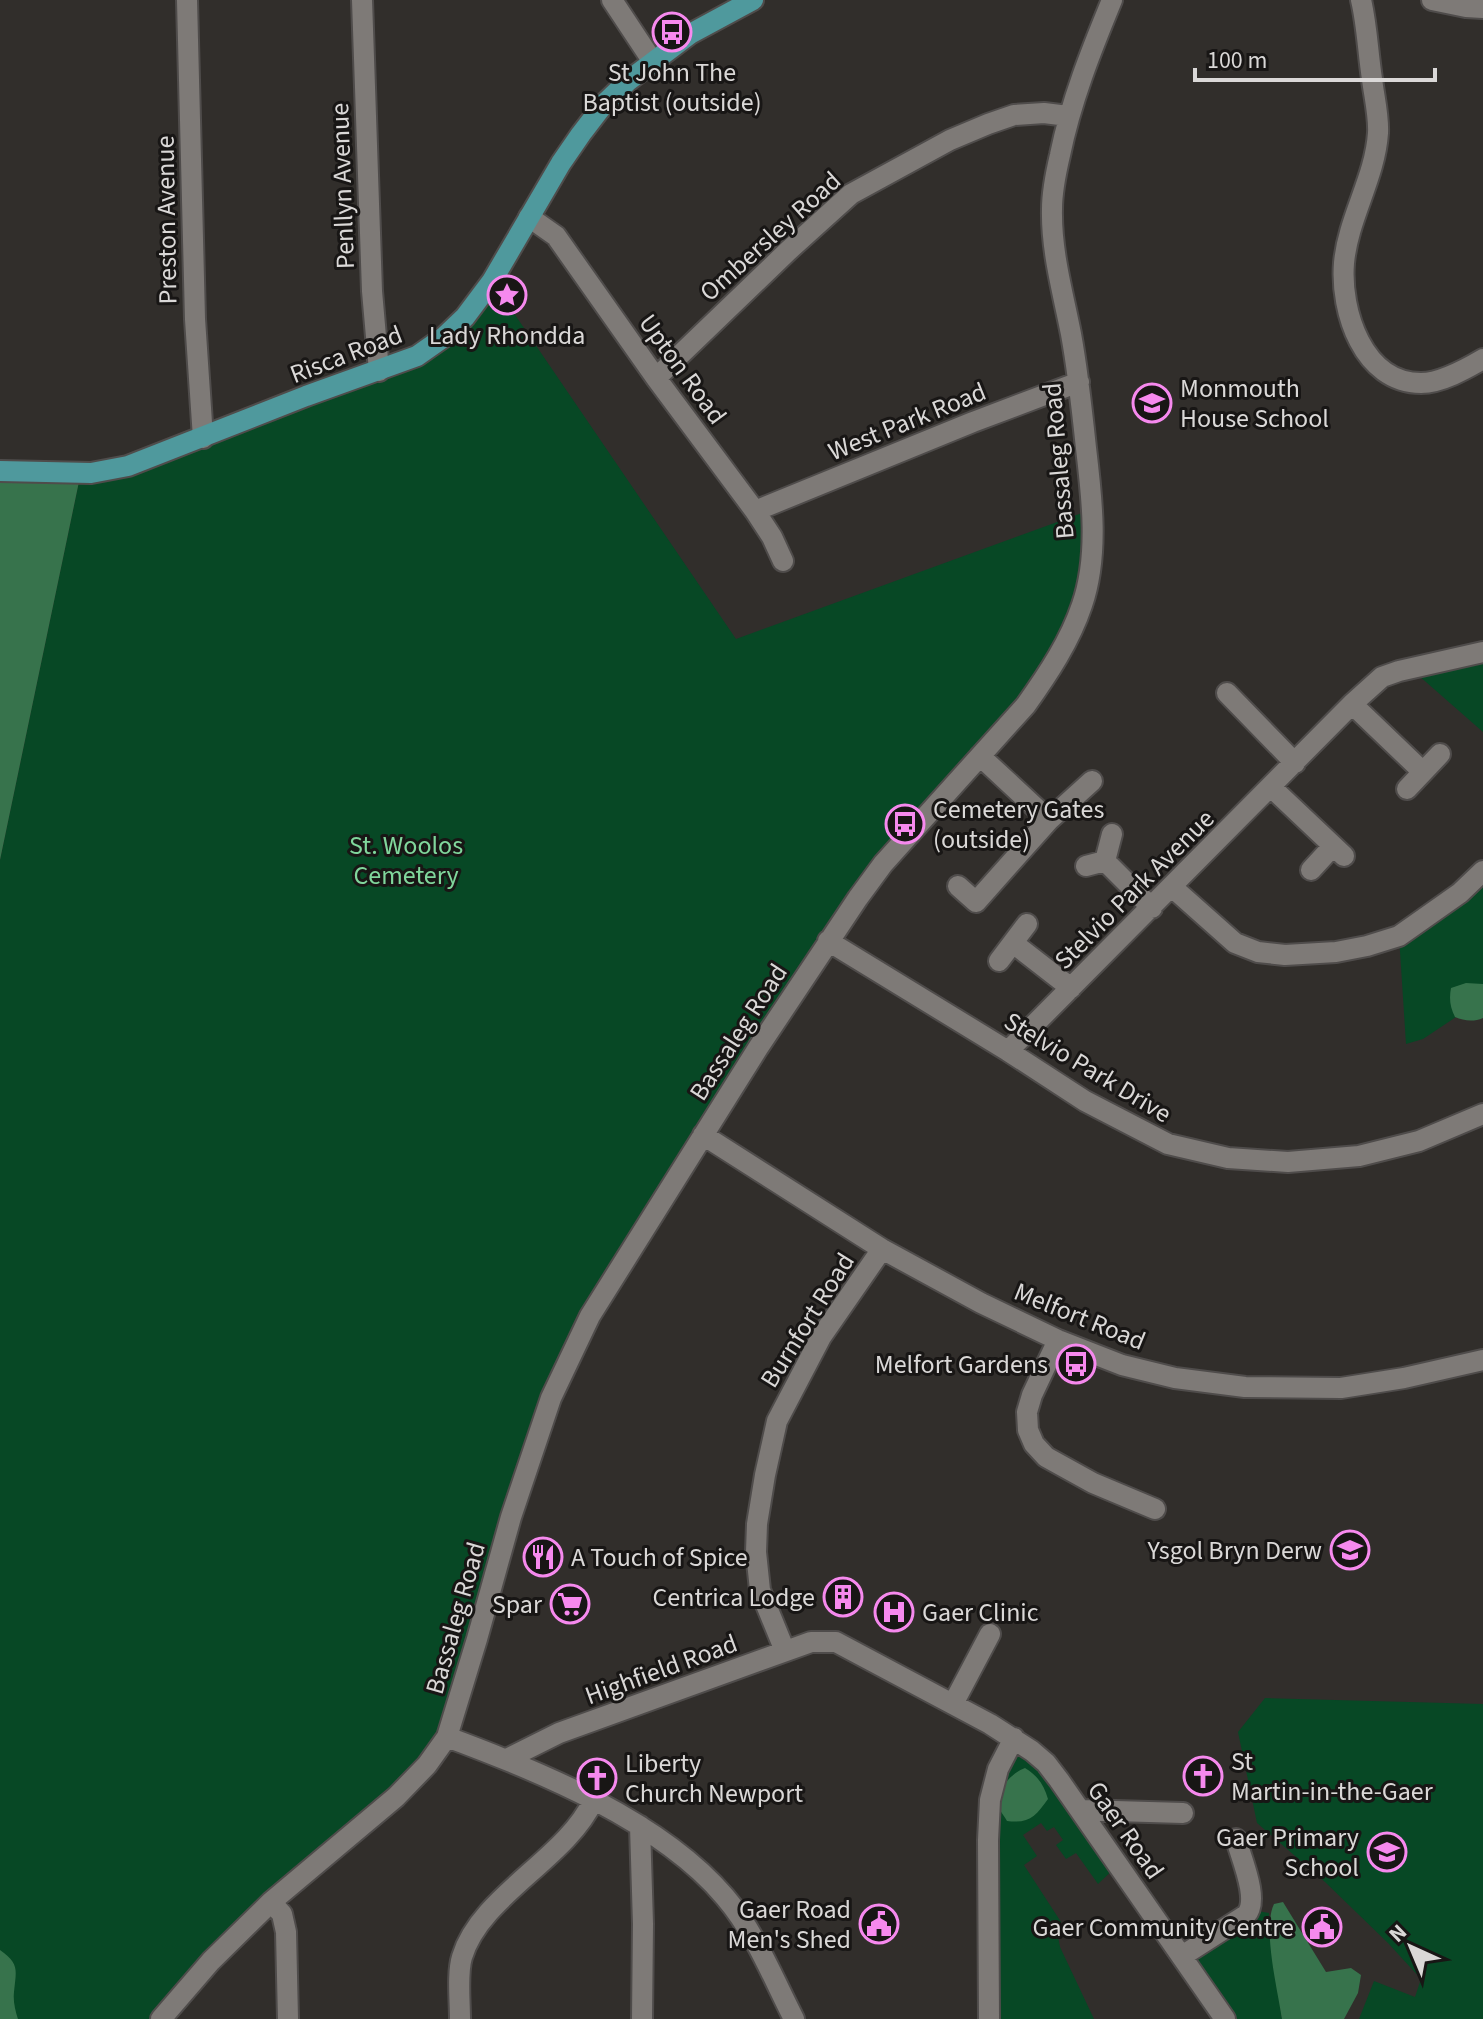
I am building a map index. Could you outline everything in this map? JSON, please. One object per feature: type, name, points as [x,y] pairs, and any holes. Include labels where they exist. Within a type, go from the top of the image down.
[{"type":"main road","name":"Risca Road","points":[[0,471],[91,473],[128,466],[417,356],[465,317],[492,281],[568,153],[604,104],[628,81],[690,34],[753,0]]},
{"type":"street","name":"Preston Avenue","points":[[187,0],[195,319],[203,438]]},
{"type":"street","name":"Penllyn Avenue","points":[[362,0],[372,291],[379,371]]},
{"type":"street","points":[[612,0],[653,62]]},
{"type":"street","name":"Bassaleg Road","points":[[161,2019],[211,1961],[271,1902],[396,1797],[427,1765],[447,1737],[511,1517],[551,1398],[590,1316],[828,941],[883,864],[1026,705],[1070,634],[1083,603],[1090,572],[1093,509],[1079,382],[1053,240],[1052,205],[1068,116],[1112,0]]},
{"type":"street","points":[[1361,0],[1379,128],[1377,152],[1351,229],[1344,264],[1346,305],[1353,328],[1378,367],[1393,378],[1421,384],[1443,379],[1483,359]]},
{"type":"street","points":[[1432,0],[1483,8]]},
{"type":"street","name":"Ombersley Road","points":[[656,378],[851,194],[950,140],[988,124],[1014,115],[1044,113],[1068,116]]},
{"type":"street","name":"Upton Road","points":[[529,217],[556,236],[755,511],[783,561]]},
{"type":"street","name":"West Park Road","points":[[755,511],[1079,382]]},
{"type":"street","name":"Stelvio Park Avenue","points":[[1008,1051],[1382,677],[1483,654]]},
{"type":"street","points":[[1227,693],[1295,763]]},
{"type":"street","points":[[1352,704],[1423,772]]},
{"type":"street","points":[[1407,789],[1440,754]]},
{"type":"street","points":[[980,756],[1049,820]]},
{"type":"street","points":[[958,886],[976,902],[1049,820],[1092,781]]},
{"type":"street","points":[[1271,787],[1339,851],[1311,870]]},
{"type":"street","points":[[1112,834],[1096,864],[1152,908]]},
{"type":"street","points":[[1172,887],[1235,943],[1258,952],[1298,954],[1336,952],[1399,936],[1460,893],[1483,871]]},
{"type":"street","points":[[999,961],[1027,924]]},
{"type":"street","name":"Stelvio Park Drive","points":[[828,941],[1085,1101],[1168,1144],[1228,1158],[1288,1162],[1359,1156],[1419,1141],[1483,1114]]},
{"type":"street","points":[[1013,943],[1071,988]]},
{"type":"street","name":"Melfort Road","points":[[703,1135],[882,1249],[981,1303],[1058,1340],[1122,1365],[1175,1378],[1245,1387],[1341,1388],[1483,1360]]},
{"type":"street","name":"Burnfort Road","points":[[785,1651],[760,1590],[756,1552],[757,1524],[777,1421],[821,1337],[882,1249]]},
{"type":"street","points":[[1058,1340],[1027,1412],[1028,1430],[1034,1444],[1046,1457],[1093,1483],[1155,1509]]},
{"type":"street","points":[[953,1704],[990,1634]]},
{"type":"street","name":"Highfield Road","points":[[507,1759],[559,1733],[785,1651],[811,1642],[836,1642]]},
{"type":"street","name":"Gaer Road","points":[[836,1642],[1014,1738],[1046,1763],[1225,2019]]},
{"type":"street","points":[[447,1737],[507,1759],[593,1801],[640,1826],[695,1866],[727,1899],[755,1942],[794,2019]]},
{"type":"street","points":[[989,2019],[990,1800],[998,1769],[1014,1738]]},
{"type":"street","points":[[460,2019],[460,1961],[468,1939],[487,1914],[569,1835],[587,1814],[593,1801]]},
{"type":"street","points":[[1081,1810],[1183,1813]]},
{"type":"street","points":[[640,1826],[642,2019]]},
{"type":"street","points":[[1182,1956],[1251,1910],[1253,1899],[1236,1839]]},
{"type":"street","points":[[271,1902],[282,1914],[286,1932],[288,2019]]},
{"type":"green space","name":"St. Woolos Cemetery","points":[[492,281],[736,639],[1093,509],[1090,572],[1058,656],[883,864],[551,1398],[447,1737],[161,2019],[0,2019],[0,860],[81,472],[417,356]]},
{"type":"green space","points":[[0,471],[81,472],[0,860]]},
{"type":"green space","points":[[1483,652],[1483,732],[1410,668]]},
{"type":"green space","points":[[1483,871],[1483,999],[1423,1039],[1406,1044],[1399,936]]},
{"type":"green space","points":[[1466,983],[1483,984],[1483,1018],[1469,1020],[1455,1017],[1450,1003],[1451,988]]},
{"type":"green space","name":"Gaer Primary School","points":[[1265,1698],[1483,1704],[1483,2019],[1359,2019],[1374,1981],[1415,1997],[1421,1979],[1325,1882],[1257,1823],[1238,1732]]},
{"type":"green space","points":[[1014,1738],[1118,1865],[1098,1884],[1076,1853],[1066,1859],[1056,1845],[1063,1840],[1054,1827],[1047,1831],[1041,1823],[1023,1835],[1037,1856],[1024,1865],[1061,1922],[1057,1931],[1060,1947],[1094,2019],[989,2019],[988,1840]]},
{"type":"green space","points":[[1025,1768],[1040,1781],[1048,1799],[1031,1818],[1007,1821],[1000,1810],[1001,1790],[1009,1779]]},
{"type":"green space","points":[[1283,1902],[1326,1972],[1351,1968],[1361,1975],[1358,1993],[1344,2019],[1282,2019],[1270,1928],[1274,1904]]},
{"type":"green space","points":[[1251,1910],[1269,1913],[1282,2019],[1225,2019],[1182,1956]]},
{"type":"green space","points":[[0,1950],[14,1964],[14,1999],[18,2019],[0,2019]]},
{"type":"place","name":"St John The Baptist (outside)","points":[[672,32]]},
{"type":"place","name":"Lady Rhondda","points":[[507,295]]},
{"type":"place","name":"Monmouth House School","points":[[1152,403]]},
{"type":"place","name":"Cemetery Gates (outside)","points":[[905,824]]},
{"type":"place","name":"Melfort Gardens","points":[[1076,1364]]},
{"type":"place","name":"Ysgol Bryn Derw","points":[[1350,1550]]},
{"type":"place","name":"A Touch of Spice","points":[[543,1557]]},
{"type":"place","name":"Centrica Lodge","points":[[843,1597]]},
{"type":"place","name":"Spar","points":[[570,1604]]},
{"type":"place","name":"Gaer Clinic","points":[[894,1612]]},
{"type":"place","name":"St Martin-in-the-Gaer","points":[[1203,1776]]},
{"type":"place","name":"Liberty Church Newport","points":[[597,1778]]},
{"type":"place","name":"Gaer Primary School","points":[[1387,1852]]},
{"type":"place","name":"Gaer Road Men's Shed","points":[[879,1924]]},
{"type":"place","name":"Gaer Community Centre","points":[[1322,1927]]}]
